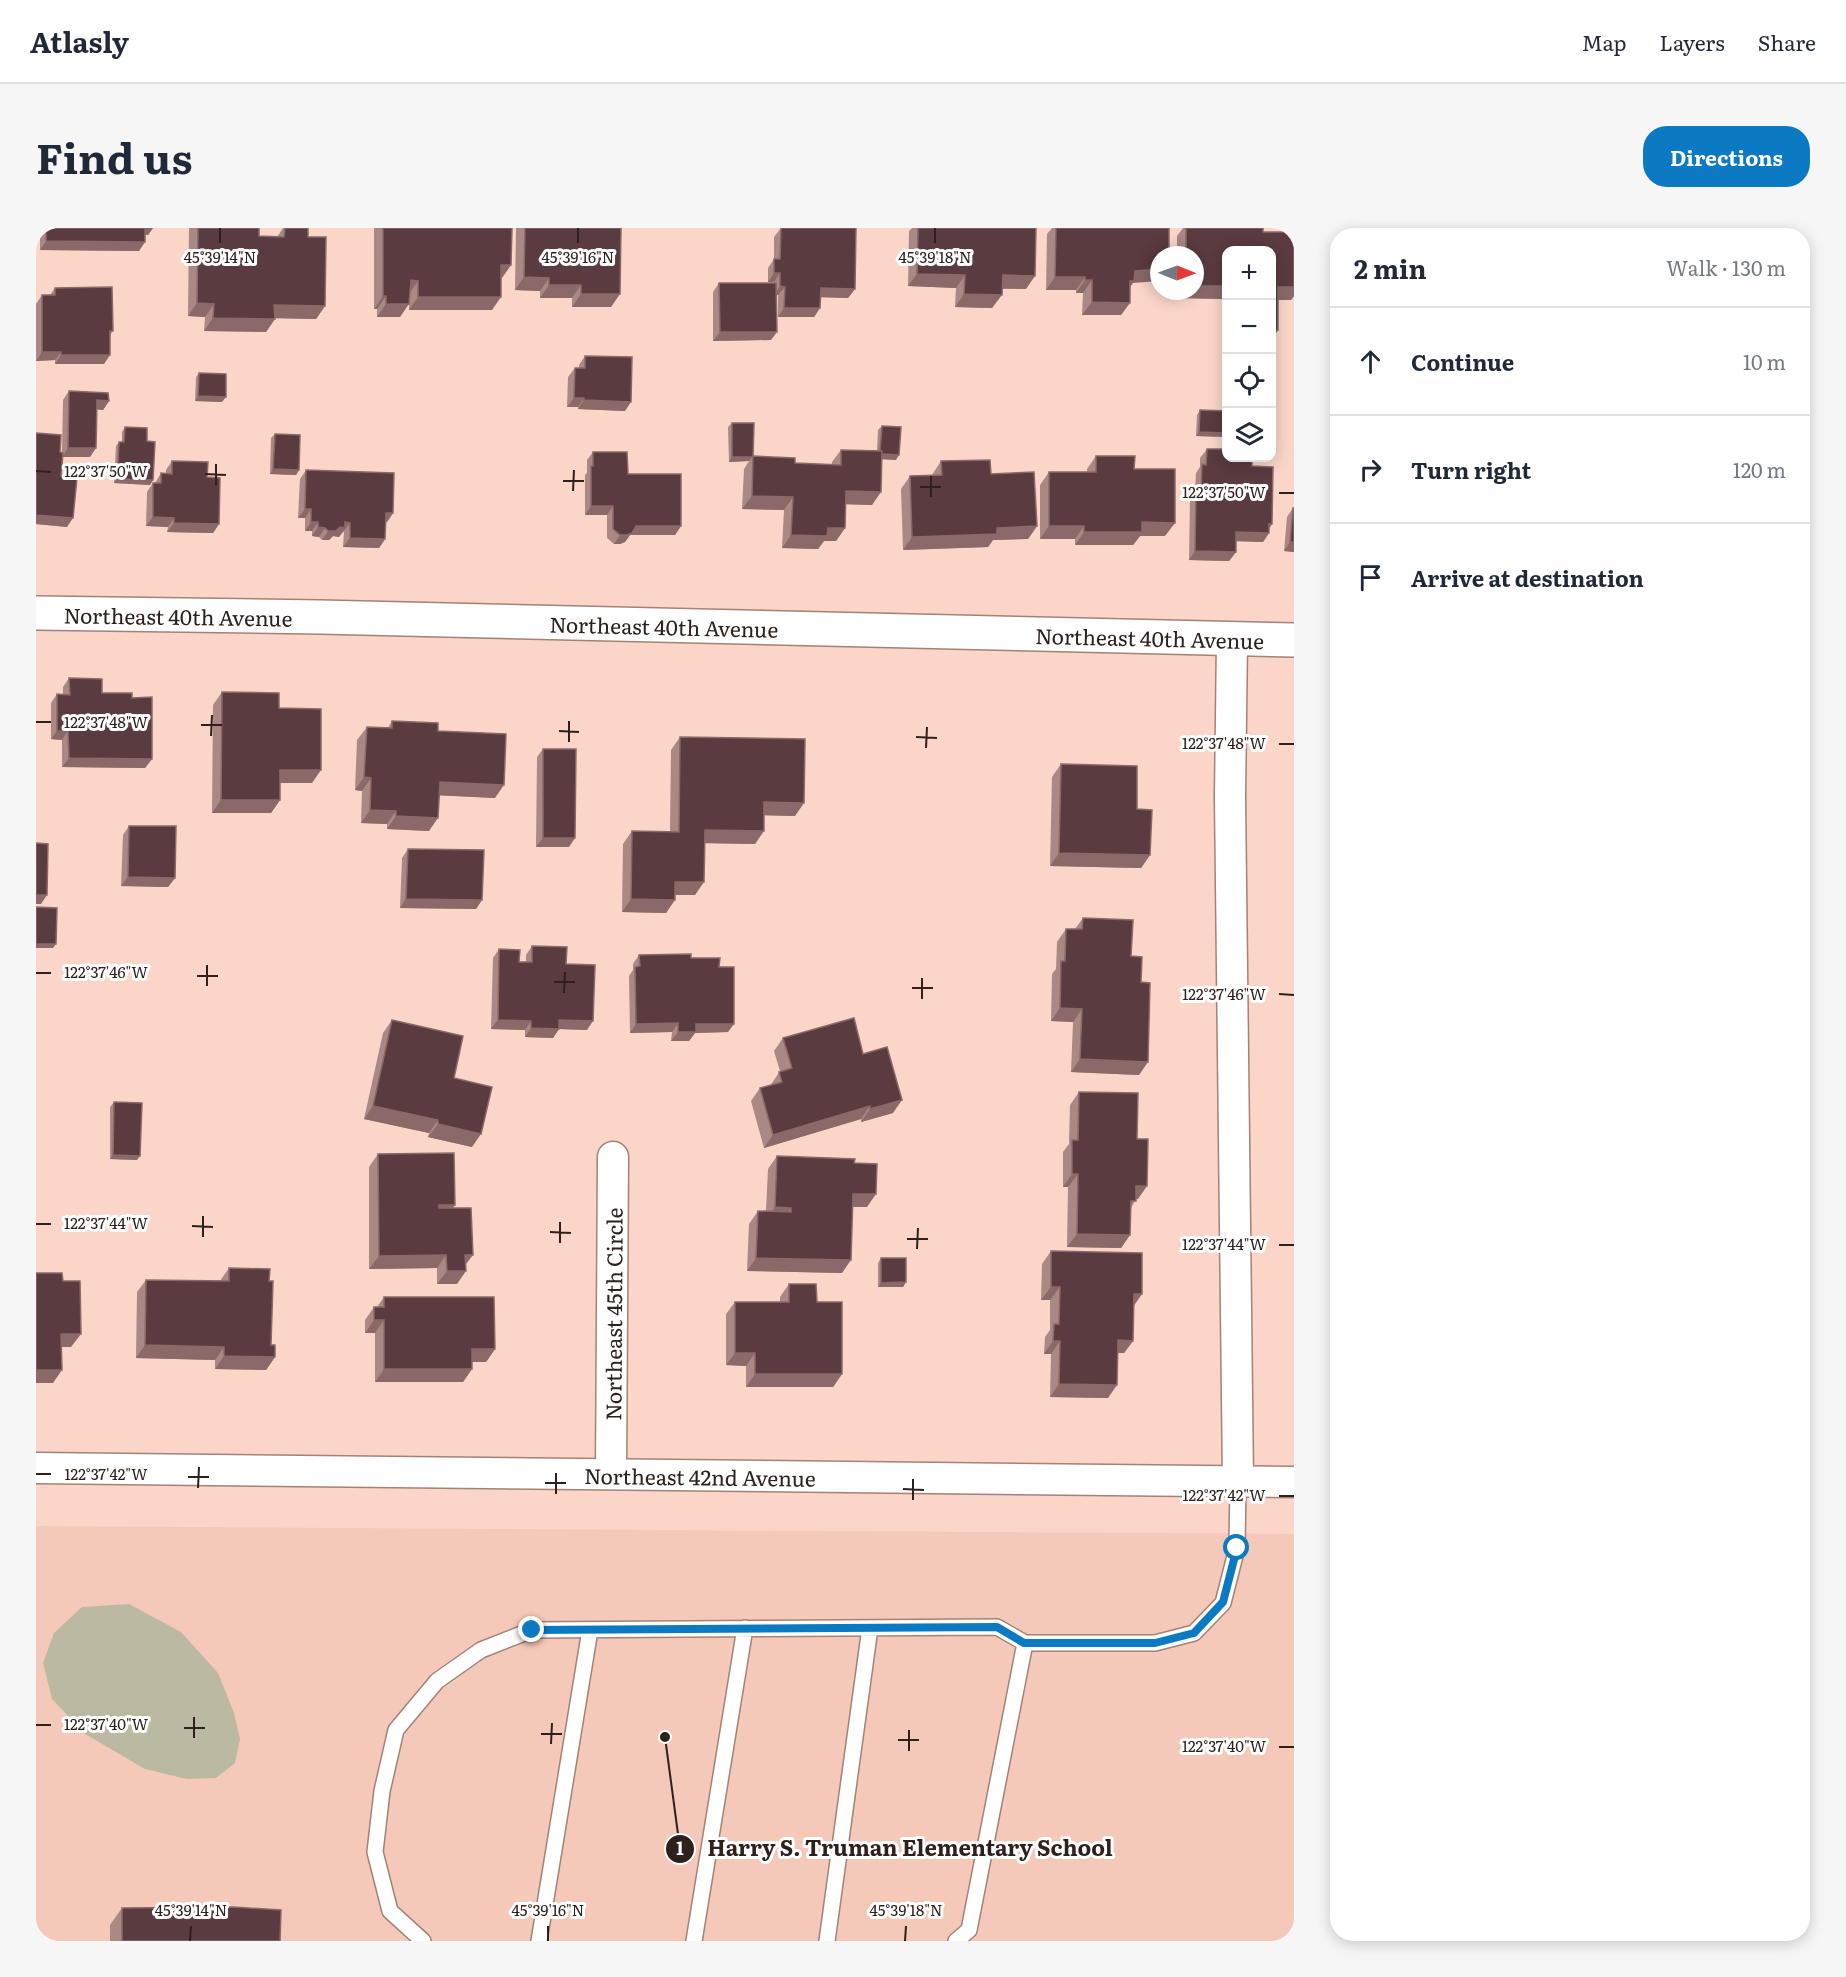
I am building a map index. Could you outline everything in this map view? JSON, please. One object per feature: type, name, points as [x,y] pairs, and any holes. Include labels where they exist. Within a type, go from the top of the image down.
[{"type":"street","name":"Northeast 40th Avenue","points":[[36,613],[320,617],[1294,640]]},
{"type":"street","points":[[1232,639],[1230,797],[1238,1481]]},
{"type":"street","name":"Northeast 45th Circle","points":[[611,1473],[613,1157]]},
{"type":"street","name":"Northeast 42nd Avenue","points":[[36,1468],[1294,1482]]},
{"type":"lane","points":[[423,1941],[390,1911],[375,1852],[382,1791],[396,1730],[437,1681],[481,1650],[532,1630],[997,1627],[1024,1643],[1155,1643],[1194,1633],[1223,1602],[1237,1548],[1238,1481]]},
{"type":"lane","points":[[694,1941],[745,1628]]},
{"type":"lane","points":[[827,1941],[870,1628]]},
{"type":"lane","points":[[539,1941],[590,1630]]},
{"type":"lane","points":[[956,1941],[969,1930],[1024,1643]]},
{"type":"shaded area","points":[[36,1526],[1294,1534],[1294,1941],[36,1941]]},
{"type":"shaded area","points":[[129,1604],[181,1632],[218,1673],[234,1713],[240,1739],[235,1763],[216,1778],[187,1779],[145,1769],[85,1734],[52,1699],[43,1663],[54,1633],[82,1607]]},
{"type":"building","points":[[46,228],[145,228],[145,242],[46,241]]},
{"type":"building","points":[[198,228],[259,228],[259,236],[284,237],[285,228],[308,228],[308,237],[326,237],[325,306],[274,305],[275,319],[213,318],[214,304],[197,303]]},
{"type":"building","points":[[383,228],[512,228],[511,265],[501,265],[501,297],[418,297],[418,281],[411,280],[409,304],[386,304],[386,296],[383,296]]},
{"type":"building","points":[[525,228],[621,228],[620,294],[581,294],[581,285],[549,285],[549,278],[524,277]]},
{"type":"building","points":[[781,228],[856,228],[855,289],[821,288],[820,308],[784,308],[785,287],[780,286],[780,273],[774,273],[774,259],[780,259]]},
{"type":"building","points":[[918,228],[1036,228],[1035,276],[1003,275],[1002,295],[964,294],[965,275],[917,274]]},
{"type":"building","points":[[1056,228],[1169,228],[1169,246],[1150,246],[1150,270],[1135,271],[1134,281],[1130,281],[1130,303],[1092,302],[1092,280],[1085,280],[1085,277],[1055,277]]},
{"type":"building","points":[[1186,228],[1263,228],[1263,232],[1294,232],[1294,287],[1278,287],[1278,330],[1276,330],[1276,246],[1222,246],[1222,286],[1204,286],[1204,246],[1186,246]]},
{"type":"building","points":[[719,283],[776,283],[777,332],[720,332]]},
{"type":"building","points":[[112,287],[113,331],[110,331],[110,355],[61,355],[61,352],[42,352],[42,295],[55,295],[55,288]]},
{"type":"building","points":[[585,356],[632,357],[631,402],[574,398],[575,368],[585,368]]},
{"type":"building","points":[[199,373],[226,374],[226,397],[198,396]]},
{"type":"building","points":[[69,391],[108,393],[109,401],[97,400],[96,448],[68,448]]},
{"type":"building","points":[[1200,410],[1222,411],[1222,433],[1199,432]]},
{"type":"building","points":[[732,423],[754,423],[753,457],[732,457]]},
{"type":"building","points":[[882,426],[901,427],[899,455],[882,454],[880,451]]},
{"type":"building","points":[[125,427],[147,428],[147,441],[155,442],[153,480],[117,479],[119,442],[124,442]]},
{"type":"building","points":[[36,433],[61,435],[60,452],[63,453],[61,476],[77,478],[73,518],[36,515]]},
{"type":"building","points":[[275,434],[300,435],[299,470],[273,469]]},
{"type":"building","points":[[1207,449],[1222,449],[1222,462],[1252,462],[1252,466],[1273,467],[1272,524],[1269,524],[1269,533],[1236,532],[1236,552],[1195,551],[1196,490],[1201,490],[1202,464],[1206,465]]},
{"type":"building","points":[[841,450],[882,451],[881,492],[846,491],[845,528],[828,528],[827,536],[791,535],[793,497],[752,496],[753,456],[795,458],[795,463],[841,465]]},
{"type":"building","points":[[593,452],[627,452],[628,474],[681,474],[681,526],[636,526],[632,533],[620,535],[613,529],[613,506],[591,506]]},
{"type":"building","points":[[1096,456],[1135,456],[1134,469],[1175,469],[1175,523],[1142,522],[1142,532],[1084,532],[1084,526],[1049,526],[1049,472],[1096,472]]},
{"type":"building","points":[[990,460],[991,474],[1034,472],[1037,526],[997,528],[997,534],[912,537],[910,476],[942,475],[941,461]]},
{"type":"building","points":[[172,461],[208,462],[207,477],[220,478],[219,524],[174,523],[174,518],[153,517],[153,483],[161,483],[161,473],[172,474]]},
{"type":"building","points":[[306,470],[394,473],[393,513],[386,513],[385,539],[350,538],[350,523],[345,522],[345,528],[340,527],[336,531],[328,531],[318,527],[318,522],[311,522],[311,509],[305,509]]},
{"type":"building","points":[[1293,508],[1294,542],[1290,542]]},
{"type":"building","points":[[69,678],[102,679],[102,693],[132,693],[132,698],[152,697],[152,759],[69,758],[68,731],[57,731],[57,694],[70,695]]},
{"type":"building","points":[[222,692],[279,693],[279,708],[321,709],[321,770],[280,770],[280,800],[221,800]]},
{"type":"building","points":[[392,721],[438,723],[438,731],[506,734],[504,785],[440,782],[438,818],[396,816],[396,811],[370,810],[371,778],[364,777],[367,727],[392,728]]},
{"type":"building","points":[[680,737],[805,739],[804,803],[764,802],[764,831],[705,830],[704,882],[675,882],[675,900],[631,899],[632,831],[679,832]]},
{"type":"building","points":[[543,749],[576,749],[575,838],[543,838]]},
{"type":"building","points":[[1061,764],[1137,766],[1137,809],[1152,810],[1150,855],[1059,853]]},
{"type":"building","points":[[129,826],[176,826],[175,878],[128,877]]},
{"type":"building","points":[[36,843],[48,844],[47,895],[36,895]]},
{"type":"building","points":[[408,849],[484,850],[482,900],[406,899]]},
{"type":"building","points":[[36,907],[57,908],[56,944],[36,944]]},
{"type":"building","points":[[1083,918],[1133,920],[1131,956],[1142,957],[1141,982],[1150,983],[1148,1062],[1080,1059],[1082,1009],[1060,1008],[1061,961],[1065,961],[1066,929],[1082,929]]},
{"type":"building","points":[[532,946],[567,947],[566,964],[595,965],[593,1021],[559,1020],[559,1029],[531,1028],[531,1021],[498,1020],[499,949],[520,950],[519,962],[532,962]]},
{"type":"building","points":[[691,954],[691,958],[720,958],[719,967],[734,967],[734,1024],[696,1024],[696,1032],[678,1032],[678,1023],[636,1024],[635,967],[640,966],[639,955]]},
{"type":"building","points":[[854,1018],[863,1054],[887,1047],[902,1100],[870,1109],[870,1106],[773,1135],[760,1088],[782,1082],[779,1072],[792,1068],[783,1038]]},
{"type":"building","points":[[392,1020],[463,1036],[454,1078],[492,1087],[481,1134],[438,1124],[438,1120],[373,1106]]},
{"type":"building","points":[[1079,1092],[1138,1093],[1137,1139],[1148,1139],[1147,1186],[1136,1186],[1136,1201],[1131,1201],[1130,1235],[1077,1234],[1078,1174],[1072,1174],[1072,1140],[1078,1140]]},
{"type":"building","points":[[114,1102],[142,1103],[140,1156],[113,1155]]},
{"type":"building","points":[[454,1153],[455,1205],[439,1205],[439,1208],[471,1208],[473,1255],[465,1255],[466,1271],[447,1271],[446,1255],[379,1256],[378,1154]]},
{"type":"building","points":[[777,1156],[855,1159],[854,1163],[877,1164],[876,1194],[853,1194],[851,1260],[756,1258],[758,1211],[791,1212],[791,1208],[775,1207]]},
{"type":"building","points":[[1051,1251],[1142,1253],[1142,1294],[1134,1294],[1133,1341],[1118,1340],[1117,1385],[1059,1384],[1060,1341],[1053,1341],[1054,1324],[1059,1324],[1060,1287],[1051,1287]]},
{"type":"building","points":[[881,1258],[906,1258],[906,1282],[881,1283]]},
{"type":"building","points":[[229,1268],[270,1269],[269,1281],[273,1281],[271,1345],[275,1345],[275,1357],[224,1356],[224,1347],[145,1345],[146,1280],[229,1281]]},
{"type":"building","points":[[36,1273],[62,1273],[63,1281],[80,1281],[81,1334],[61,1334],[62,1370],[36,1370]]},
{"type":"building","points":[[789,1284],[816,1284],[817,1302],[842,1302],[842,1374],[755,1374],[755,1353],[735,1353],[735,1302],[789,1302]]},
{"type":"building","points":[[384,1297],[494,1297],[495,1349],[472,1349],[472,1369],[384,1369],[384,1320],[374,1320],[374,1307],[384,1307]]},
{"type":"building","points":[[233,1907],[281,1910],[280,1941],[122,1941],[122,1908]]},
{"type":"place","name":"Harry S. Truman Elementary School","points":[[665,1737]]},
{"type":"route","points":[[532,1630],[997,1627],[1024,1643],[1155,1643],[1194,1633],[1223,1602],[1237,1548]]}]
